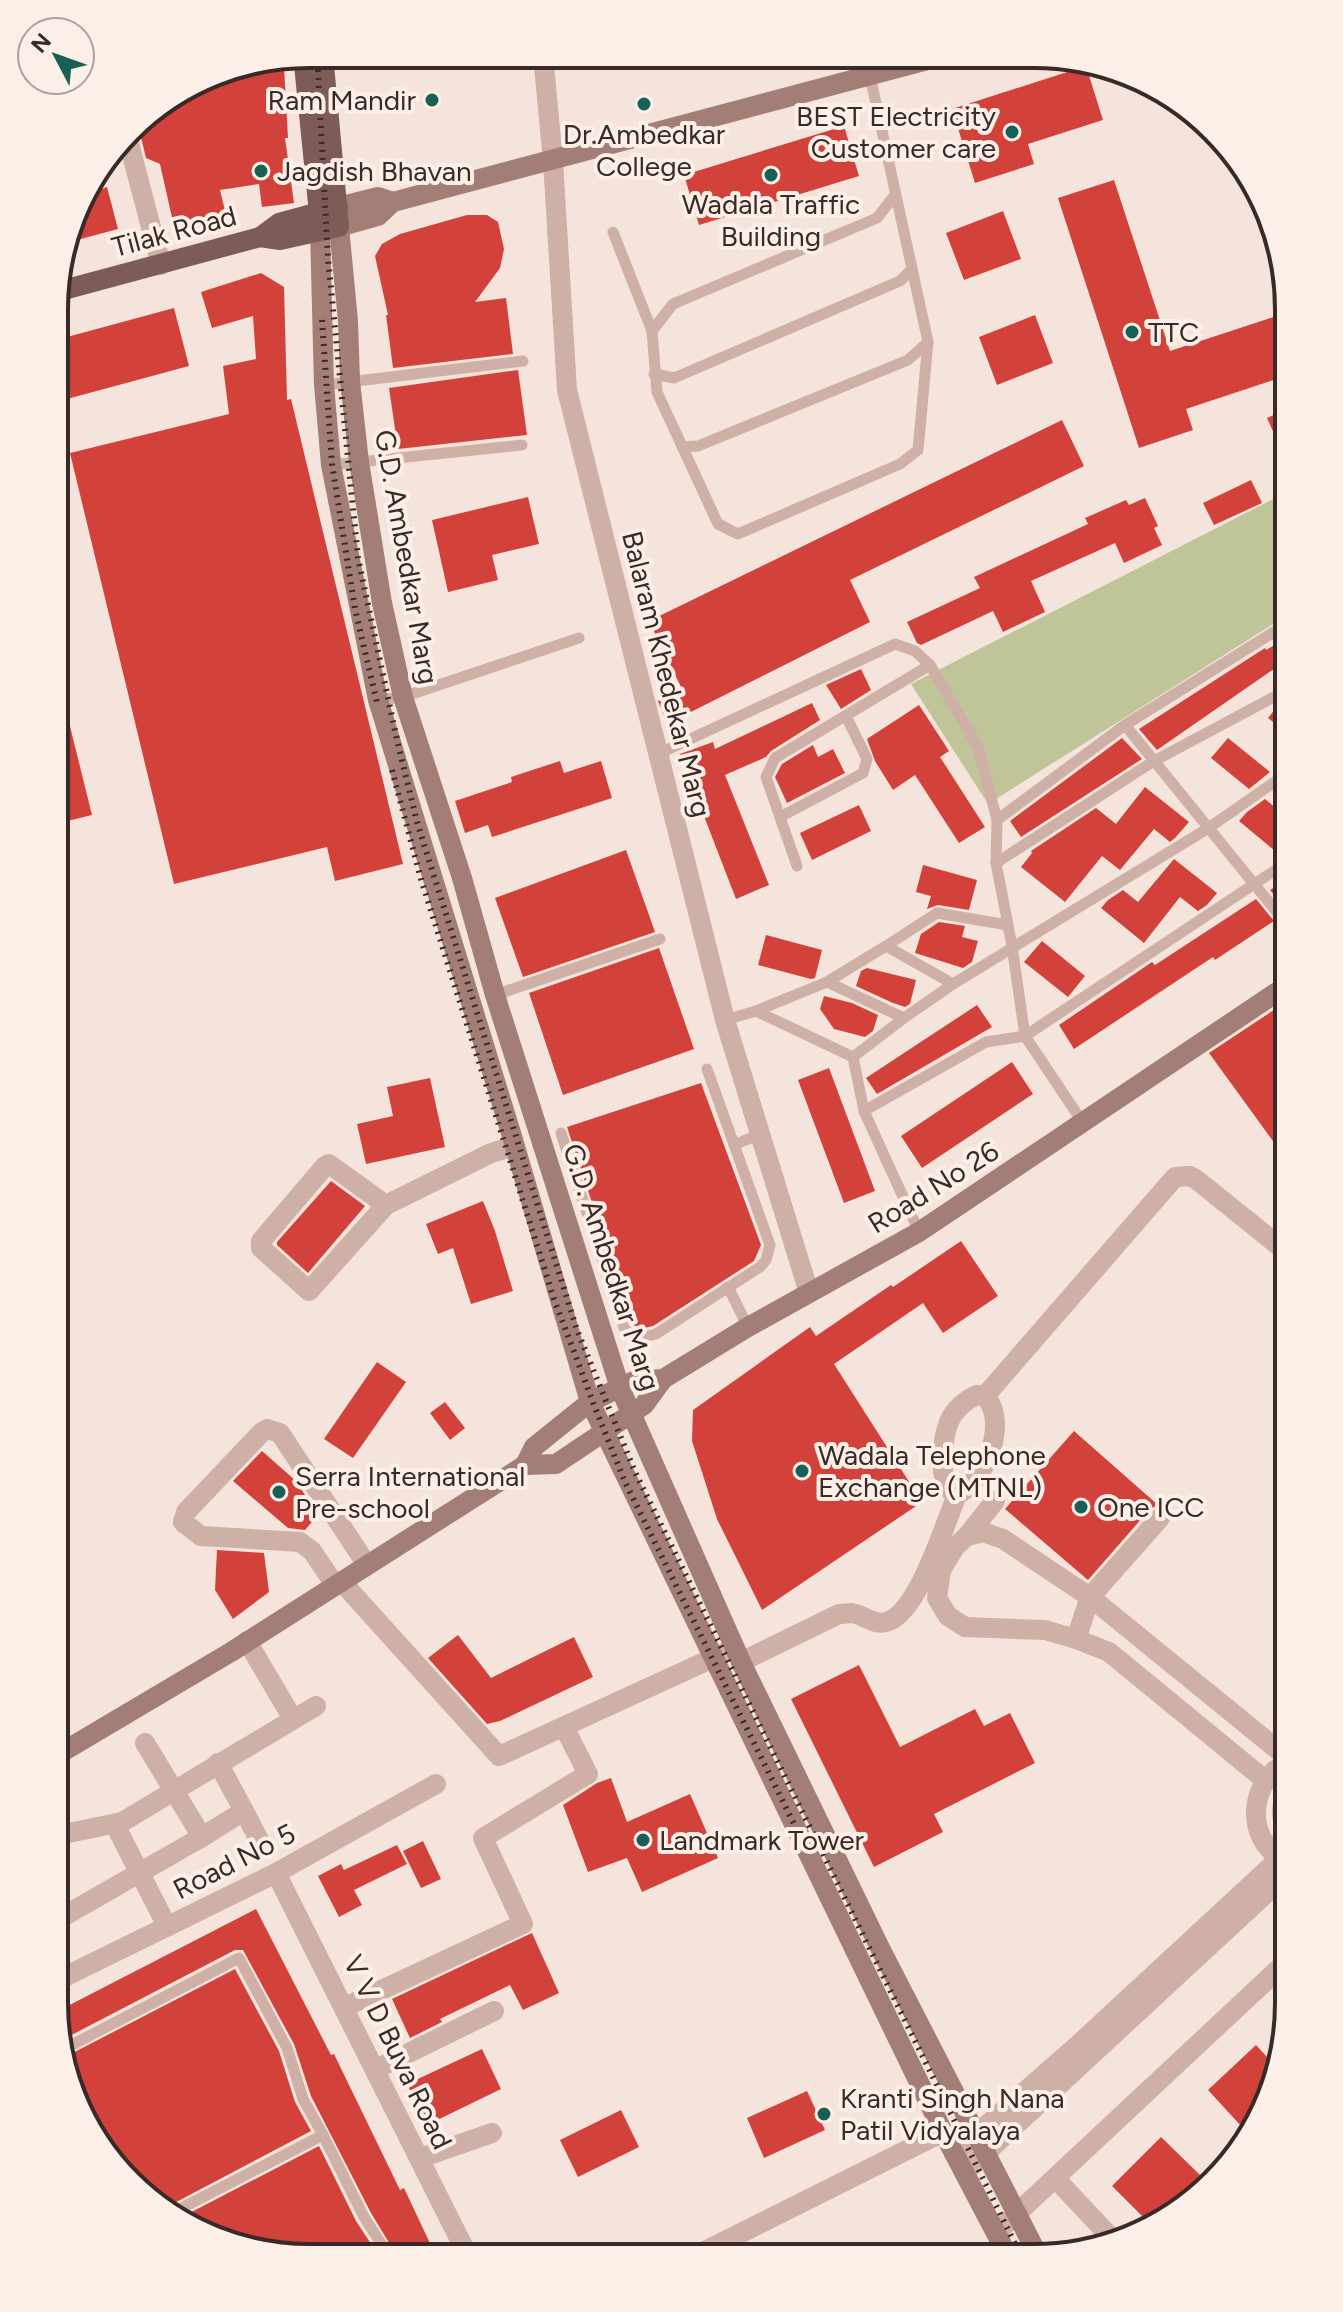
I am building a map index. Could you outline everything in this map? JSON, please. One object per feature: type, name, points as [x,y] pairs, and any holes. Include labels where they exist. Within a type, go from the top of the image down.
[{"type":"main road","points":[[307,69],[319,116],[329,219],[378,197],[393,202],[898,68]]},
{"type":"main road","points":[[319,116],[322,69]]},
{"type":"main road","name":"Tilak Road","points":[[69,289],[260,237],[280,240],[329,219]]},
{"type":"main road","name":"G.D. Ambedkar Marg","points":[[329,219],[321,257],[324,385],[331,465],[378,700],[590,1402],[943,2132],[1002,2244]]},
{"type":"main road","name":"G.D. Ambedkar Marg","points":[[329,219],[348,321],[350,381],[359,462],[382,603],[403,697],[620,1388],[738,1655],[881,1950],[1032,2244]]},
{"type":"main road","points":[[424,850],[450,840]]},
{"type":"main road","name":"Road No 26","points":[[525,1465],[534,1447],[590,1402],[634,1381],[663,1379],[748,1327],[919,1232],[1275,994]]},
{"type":"main road","points":[[513,1140],[536,1127]]},
{"type":"main road","points":[[68,1749],[247,1641],[525,1465],[556,1464],[644,1405],[663,1379]]},
{"type":"main road","points":[[860,1961],[881,1950]]},
{"type":"street","name":"Balaram Khedekar Marg","points":[[544,69],[567,390],[725,1020],[809,1293]]},
{"type":"street","points":[[130,148],[161,265]]},
{"type":"street","points":[[386,1205],[329,1164],[261,1241],[261,1248],[309,1291],[386,1205],[513,1140]]},
{"type":"street","points":[[985,1396],[1175,1177],[1190,1176],[1197,1180],[1274,1242]]},
{"type":"street","points":[[367,1565],[280,1433],[267,1429],[183,1517],[186,1526],[201,1536],[300,1542],[312,1551],[499,1756],[713,1657],[738,1655],[839,1614],[852,1613],[879,1623],[889,1621],[908,1605],[920,1587],[957,1495],[971,1484],[989,1454],[995,1414],[993,1404],[985,1396],[977,1395],[966,1400],[950,1420],[942,1462],[948,1488],[957,1495]]},
{"type":"street","points":[[999,1504],[975,1534],[955,1547],[941,1570],[937,1598],[948,1616],[965,1627],[1045,1630],[1109,1652],[1265,1780]]},
{"type":"street","points":[[1076,1639],[1090,1597],[1160,1518]]},
{"type":"street","points":[[312,1551],[343,1528]]},
{"type":"street","points":[[975,1534],[1003,1539],[1090,1597],[1274,1748]]},
{"type":"street","points":[[247,1641],[293,1719]]},
{"type":"street","points":[[1146,1683],[1166,1659]]},
{"type":"street","points":[[68,1833],[115,1825],[316,1706]]},
{"type":"street","points":[[345,2007],[523,1924],[483,1838],[588,1774],[564,1727]]},
{"type":"street","points":[[145,1743],[202,1837]]},
{"type":"street","points":[[218,1763],[259,1840]]},
{"type":"street","points":[[1274,1771],[1258,1793],[1255,1813],[1259,1832],[1274,1853]]},
{"type":"street","name":"Road No 5","points":[[68,1975],[276,1873],[436,1784]]},
{"type":"street","points":[[68,1914],[244,1811]]},
{"type":"street","points":[[115,1825],[167,1926]]},
{"type":"street","name":"V V D Buva Road","points":[[276,1873],[462,2244]]},
{"type":"street","points":[[954,2154],[1274,1874]]},
{"type":"street","points":[[964,2173],[1274,1876]]},
{"type":"street","points":[[996,2233],[1274,1973]]},
{"type":"street","points":[[376,2069],[494,2011]]},
{"type":"street","points":[[744,2244],[943,2132]]},
{"type":"street","points":[[420,2158],[492,2133]]},
{"type":"street","points":[[1056,2179],[1106,2232]]},
{"type":"lane","points":[[613,232],[652,331],[657,392],[718,524],[738,534],[900,464],[918,450],[928,342],[870,76]]},
{"type":"lane","points":[[652,331],[673,304],[877,218],[895,195]]},
{"type":"lane","points":[[654,374],[674,378],[900,281],[912,269]]},
{"type":"lane","points":[[682,447],[698,446],[908,360],[928,342]]},
{"type":"lane","points":[[324,385],[523,361]]},
{"type":"lane","points":[[331,465],[522,445]]},
{"type":"lane","points":[[997,820],[1125,725],[1274,632]]},
{"type":"lane","points":[[378,700],[403,697],[579,638]]},
{"type":"lane","points":[[658,754],[895,644],[915,651],[930,665],[978,747],[997,820],[996,863],[1025,1036],[1083,1123]]},
{"type":"lane","points":[[797,866],[766,777],[770,765],[775,758],[930,665]]},
{"type":"lane","points":[[996,863],[1154,761],[1275,697]]},
{"type":"lane","points":[[780,817],[863,773],[867,759],[846,716]]},
{"type":"lane","points":[[1125,725],[1275,909]]},
{"type":"lane","points":[[853,1057],[953,984],[1207,829],[1275,782]]},
{"type":"lane","points":[[864,1111],[986,1042],[1025,1036],[1275,870]]},
{"type":"lane","points":[[725,1020],[827,982],[937,913],[1008,925]]},
{"type":"lane","points":[[495,995],[660,939]]},
{"type":"lane","points":[[886,946],[953,984]]},
{"type":"lane","points":[[827,982],[904,1018]]},
{"type":"lane","points":[[756,1011],[853,1057]]},
{"type":"lane","points":[[853,1057],[864,1111],[919,1232]]},
{"type":"lane","points":[[561,1133],[625,1330],[639,1338],[656,1334],[760,1267],[766,1260],[770,1245],[707,1069]]},
{"type":"lane","points":[[734,1145],[760,1134]]},
{"type":"lane","points":[[558,1194],[579,1187]]},
{"type":"lane","points":[[728,1287],[748,1327]]},
{"type":"lane","points":[[72,2045],[239,1958],[287,2048],[303,2099],[381,2244]]},
{"type":"lane","points":[[183,2207],[323,2135]]},
{"type":"green space","points":[[1275,498],[1275,623],[988,804],[911,684]]},
{"type":"building","points":[[284,70],[288,138],[285,138],[294,203],[262,207],[259,184],[220,190],[227,219],[184,230],[181,220],[173,222],[160,164],[146,158],[141,137],[175,109],[217,86]]},
{"type":"building","name":"BEST Electricity Customer care","points":[[1070,71],[1089,75],[1103,120],[1028,144],[1034,164],[975,183],[952,109]]},
{"type":"building","name":"Wadala Traffic Building","points":[[844,126],[859,176],[699,225],[684,175]]},
{"type":"building","name":"TTC","points":[[1114,180],[1170,351],[1275,317],[1275,380],[1186,409],[1193,430],[1139,448],[1058,198]]},
{"type":"building","points":[[107,187],[118,229],[79,240],[93,203],[100,190]]},
{"type":"building","points":[[1003,211],[1021,259],[964,280],[946,233]]},
{"type":"building","points":[[467,215],[487,215],[498,222],[504,249],[500,268],[475,302],[506,298],[513,354],[393,368],[388,315],[375,256],[382,244],[400,234]]},
{"type":"building","points":[[261,273],[284,287],[287,400],[291,399],[403,864],[335,881],[327,847],[174,884],[70,453],[229,414],[223,366],[256,359],[253,316],[212,328],[201,292]]},
{"type":"building","points":[[174,308],[189,366],[68,399],[68,337]]},
{"type":"building","points":[[1035,315],[1053,363],[997,385],[979,337]]},
{"type":"building","points":[[518,370],[527,435],[398,449],[389,388]]},
{"type":"building","points":[[1275,414],[1275,436],[1267,418]]},
{"type":"building","points":[[1062,420],[1084,466],[850,580],[870,622],[667,724],[658,701],[682,689],[649,621]]},
{"type":"building","points":[[1251,480],[1262,503],[1214,525],[1203,503]]},
{"type":"building","points":[[528,497],[539,544],[492,555],[498,580],[448,592],[432,520]]},
{"type":"building","points":[[1145,498],[1158,526],[1154,528],[1162,545],[1124,563],[1115,543],[1031,581],[1045,612],[1003,632],[993,611],[921,645],[917,643],[907,622],[980,588],[974,577],[1088,524],[1085,518],[1126,500],[1129,505]]},
{"type":"building","points":[[1273,646],[1275,649],[1275,668],[1157,750],[1139,729],[1265,648]]},
{"type":"building","points":[[861,669],[871,690],[841,709],[826,685]]},
{"type":"building","points":[[812,703],[820,720],[766,757],[725,775],[769,885],[736,899],[680,754],[713,742],[715,749]]},
{"type":"building","points":[[919,705],[949,751],[940,757],[985,827],[959,843],[915,775],[893,790],[875,761],[867,739]]},
{"type":"building","points":[[1275,709],[1275,723],[1268,718]]},
{"type":"building","points":[[68,718],[92,815],[68,821]]},
{"type":"building","points":[[1122,738],[1142,759],[1021,837],[1010,821]]},
{"type":"building","points":[[1228,738],[1270,772],[1249,789],[1211,758]]},
{"type":"building","points":[[813,745],[818,757],[833,749],[845,773],[787,803],[775,777],[782,764]]},
{"type":"building","points":[[560,761],[564,773],[601,761],[612,798],[492,837],[488,825],[465,833],[455,801],[512,782],[511,777]]},
{"type":"building","points":[[1145,787],[1189,822],[1170,842],[1154,829],[1120,870],[1102,856],[1065,902],[1021,867],[1031,851],[1096,808],[1116,824]]},
{"type":"building","points":[[1265,799],[1275,807],[1275,851],[1239,821]]},
{"type":"building","points":[[859,805],[871,831],[812,860],[800,833]]},
{"type":"building","points":[[626,850],[655,932],[523,977],[495,898]]},
{"type":"building","points":[[1174,859],[1217,893],[1198,911],[1180,897],[1144,943],[1101,908],[1123,890],[1138,902]]},
{"type":"building","points":[[923,865],[977,880],[969,910],[938,905],[927,909],[931,896],[916,892]]},
{"type":"building","points":[[1256,899],[1274,921],[1215,960],[1213,957],[1074,1049],[1059,1025],[1152,962],[1155,965]]},
{"type":"building","points":[[939,922],[965,926],[962,937],[978,941],[972,962],[963,968],[915,953],[921,934]]},
{"type":"building","points":[[766,935],[822,950],[815,978],[758,965]]},
{"type":"building","points":[[1042,941],[1085,976],[1068,997],[1024,962]]},
{"type":"building","points":[[659,948],[694,1049],[563,1095],[529,993]]},
{"type":"building","points":[[867,968],[916,980],[910,1004],[905,1007],[893,1003],[856,986],[861,971]]},
{"type":"building","points":[[824,996],[852,1003],[878,1015],[873,1031],[865,1037],[834,1029],[820,1009]]},
{"type":"building","points":[[977,1005],[992,1027],[877,1094],[866,1078]]},
{"type":"building","points":[[1275,1010],[1275,1143],[1209,1053]]},
{"type":"building","points":[[1012,1062],[1033,1094],[922,1168],[901,1136]]},
{"type":"building","points":[[829,1068],[875,1191],[844,1203],[798,1080]]},
{"type":"building","points":[[430,1078],[445,1147],[366,1164],[357,1124],[393,1116],[387,1087]]},
{"type":"building","points":[[701,1083],[761,1245],[754,1261],[653,1326],[640,1329],[632,1324],[567,1127]]},
{"type":"building","points":[[331,1181],[365,1206],[308,1273],[277,1242]]},
{"type":"building","points":[[483,1201],[513,1291],[471,1304],[453,1248],[438,1254],[426,1224]]},
{"type":"building","name":"Wadala Telephone Exchange (MTNL)","points":[[961,1241],[998,1296],[943,1333],[923,1303],[834,1364],[922,1502],[762,1610],[717,1519],[692,1441],[693,1410],[810,1327],[816,1336]]},
{"type":"building","points":[[377,1362],[406,1382],[353,1458],[324,1439]]},
{"type":"building","points":[[445,1402],[465,1428],[450,1440],[430,1413]]},
{"type":"building","name":"One ICC","points":[[1074,1431],[1158,1505],[1150,1509],[1088,1580],[1005,1509]]},
{"type":"building","points":[[262,1451],[296,1481],[318,1515],[305,1530],[288,1528],[233,1481]]},
{"type":"building","points":[[217,1550],[264,1553],[269,1592],[233,1619],[215,1590]]},
{"type":"building","points":[[458,1635],[491,1678],[574,1637],[593,1677],[500,1721],[487,1724],[428,1658]]},
{"type":"building","points":[[859,1665],[900,1747],[975,1709],[984,1726],[1010,1713],[1035,1763],[934,1814],[943,1832],[874,1867],[791,1699]]},
{"type":"building","name":"Landmark Tower","points":[[611,1778],[627,1822],[690,1794],[718,1858],[642,1892],[627,1858],[588,1872],[563,1805],[597,1783]]},
{"type":"building","points":[[423,1841],[441,1879],[421,1888],[403,1851]]},
{"type":"building","points":[[397,1845],[407,1864],[354,1890],[362,1905],[339,1917],[318,1876],[341,1864],[344,1870]]},
{"type":"building","points":[[256,1909],[331,2055],[334,2054],[400,2190],[404,2188],[430,2244],[390,2244],[311,2096],[294,2044],[243,1950],[235,1950],[70,2036],[68,2006]]},
{"type":"building","points":[[532,1933],[559,1993],[523,2010],[510,1985],[440,2019],[442,2022],[410,2038],[392,1999]]},
{"type":"building","points":[[235,1969],[279,2051],[295,2102],[311,2131],[175,2203],[128,2162],[109,2137],[93,2109],[74,2052]]},
{"type":"building","points":[[1256,2045],[1268,2058],[1262,2080],[1241,2125],[1208,2090]]},
{"type":"building","points":[[482,2049],[501,2089],[427,2125],[407,2084]]},
{"type":"building","points":[[807,2091],[825,2130],[764,2158],[747,2118]]},
{"type":"building","points":[[621,2110],[639,2147],[578,2177],[560,2140]]},
{"type":"building","points":[[1161,2137],[1200,2175],[1168,2203],[1143,2217],[1112,2186]]},
{"type":"building","points":[[319,2146],[356,2221],[371,2244],[278,2242],[232,2231],[191,2212]]},
{"type":"railway","points":[[318,69],[328,258],[358,558],[417,822],[577,1330],[635,1472],[1015,2244]]},
{"type":"railway","points":[[322,320],[332,464],[355,609],[378,707]]},
{"type":"railway","points":[[392,770],[421,879],[554,1299],[594,1405],[625,1482],[796,1828]]},
{"type":"place","name":"Ram Mandir","points":[[432,100]]},
{"type":"place","name":"Dr.Ambedkar College","points":[[644,104]]},
{"type":"place","name":"BEST Electricity Customer care","points":[[1012,132]]},
{"type":"place","name":"Jagdish Bhavan","points":[[261,171]]},
{"type":"place","name":"Wadala Traffic Building","points":[[771,175]]},
{"type":"place","name":"TTC","points":[[1132,332]]},
{"type":"place","name":"Wadala Telephone Exchange (MTNL)","points":[[802,1471]]},
{"type":"place","name":"Serra International Pre-school","points":[[279,1492]]},
{"type":"place","name":"One ICC","points":[[1081,1507]]},
{"type":"place","name":"Landmark Tower","points":[[643,1840]]},
{"type":"place","name":"Kranti Singh Nana Patil Vidyalaya","points":[[824,2114]]}]
